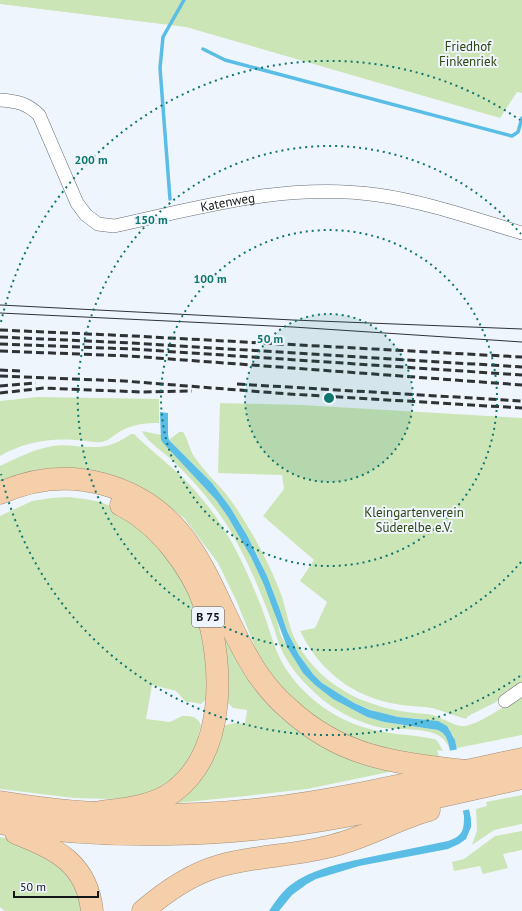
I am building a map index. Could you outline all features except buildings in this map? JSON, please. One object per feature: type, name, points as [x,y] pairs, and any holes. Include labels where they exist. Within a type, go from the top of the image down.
[{"type":"highway","name":"B 75","points":[[0,493],[40,480],[71,478],[85,479],[109,485],[147,503],[168,520],[196,555],[258,674],[267,686],[302,721],[348,748],[457,785]]},
{"type":"highway","name":"B 75","points":[[0,509],[32,496],[68,491],[102,497],[123,506],[142,518],[168,544],[187,569],[204,605],[214,645],[218,681],[215,717],[211,734],[199,762],[191,775],[174,792],[164,798],[140,806],[94,813]]},
{"type":"highway","name":"B 75","points":[[0,823],[98,833],[141,835],[234,831],[321,820],[457,785],[522,759]]},
{"type":"highway","points":[[143,911],[164,895],[198,874],[218,866],[335,846],[420,812],[457,785],[495,784],[522,778]]},
{"type":"highway","name":"B 75","points":[[0,802],[51,810],[146,815],[183,815],[263,809],[302,804],[390,787],[457,785]]},
{"type":"highway","points":[[0,826],[41,842],[66,858],[82,879],[89,894],[92,911]]},
{"type":"street","name":"Katenweg","points":[[0,100],[16,101],[27,105],[38,115],[77,203],[86,215],[98,224],[114,226],[249,197],[307,191],[336,191],[378,195],[408,201],[522,233]]},
{"type":"street","points":[[505,701],[522,690]]},
{"type":"green space","name":"Friedhof Finkenriek","points":[[0,0],[522,0],[522,93],[517,92],[500,118],[186,27],[0,4]]},
{"type":"green space","points":[[37,397],[159,399],[159,423],[132,426],[120,431],[102,442],[55,440],[36,442],[8,451],[0,456],[0,401]]},
{"type":"green space","name":"Kleingartenverein Süderelbe e.V.","points":[[220,403],[301,405],[522,418],[522,686],[510,695],[468,716],[466,719],[432,708],[397,704],[372,698],[346,685],[325,667],[315,656],[300,631],[315,628],[327,602],[300,581],[314,560],[263,516],[284,489],[282,475],[218,473]]},
{"type":"green space","points":[[142,431],[161,435],[161,440],[216,500],[228,517],[251,557],[264,585],[273,607],[281,636],[303,673],[315,685],[333,699],[367,717],[384,722],[438,730],[446,737],[449,747],[437,734],[414,730],[383,728],[359,721],[343,714],[329,705],[308,686],[294,671],[284,655],[251,570],[239,545],[225,522],[195,483],[174,462],[147,439]]},
{"type":"green space","points":[[179,432],[183,432],[194,456],[238,510],[275,580],[282,597],[294,638],[308,660],[321,674],[336,686],[370,703],[407,712],[431,715],[461,726],[467,726],[483,719],[522,695],[522,735],[457,748],[453,735],[422,719],[382,714],[353,703],[322,683],[313,674],[299,655],[287,631],[260,560],[230,507],[212,483],[169,440]]},
{"type":"green space","points":[[131,434],[134,434],[184,479],[216,517],[235,549],[246,572],[263,612],[277,652],[292,677],[301,688],[324,708],[336,716],[363,727],[381,732],[435,739],[443,751],[437,750],[439,756],[420,756],[357,742],[325,726],[301,709],[275,682],[260,659],[236,600],[218,563],[184,518],[171,508],[122,485],[0,486],[0,466],[26,454],[39,449],[61,445],[92,447],[107,446]]},
{"type":"green space","points":[[69,497],[101,502],[114,508],[145,529],[186,584],[201,624],[210,695],[201,704],[186,702],[176,691],[152,685],[146,719],[170,722],[182,716],[194,717],[199,721],[201,726],[198,735],[202,737],[198,749],[168,786],[141,796],[110,799],[74,798],[0,789],[0,516],[32,501]]},
{"type":"green space","points":[[227,639],[240,664],[389,769],[389,772],[307,789],[167,804],[223,726],[234,723],[245,724],[247,710],[233,708],[227,702],[222,640]]},
{"type":"green space","points":[[522,795],[522,824],[494,830],[472,845],[477,831],[476,809],[487,806],[486,802]]},
{"type":"green space","points":[[522,831],[522,850],[503,854],[508,868],[483,874],[480,866],[454,871],[452,862],[464,859],[495,836]]},
{"type":"green space","points":[[0,837],[16,840],[39,850],[71,876],[84,911],[5,911],[0,907]]},
{"type":"water","points":[[160,412],[168,413],[169,440],[212,483],[230,507],[248,537],[267,576],[287,631],[299,655],[313,674],[322,683],[341,695],[370,710],[398,717],[438,721],[447,726],[455,740],[471,819],[471,827],[466,839],[459,844],[448,849],[359,866],[316,879],[292,895],[279,911],[269,911],[286,889],[294,882],[313,872],[344,863],[448,841],[460,835],[464,825],[464,816],[448,742],[442,732],[438,730],[384,722],[367,717],[333,699],[315,685],[303,673],[287,647],[264,585],[251,557],[228,517],[216,500],[161,440]]},
{"type":"pier","points":[[459,749],[471,809],[461,811],[448,751]]},
{"type":"waterway","points":[[170,199],[160,68],[163,37],[184,0]]},
{"type":"waterway","points":[[203,49],[225,60],[512,136],[518,132],[522,118]]},
{"type":"tram line","points":[[0,305],[293,320],[522,329]]},
{"type":"tram line","points":[[0,313],[293,327],[522,342]]},
{"type":"railway","points":[[0,330],[522,357]]},
{"type":"railway","points":[[0,337],[132,343],[522,367]]},
{"type":"railway","points":[[0,344],[132,349],[522,375]]},
{"type":"railway","points":[[0,351],[130,356],[522,385]]},
{"type":"railway","points":[[0,370],[21,371]]},
{"type":"railway","points":[[0,376],[124,381],[289,394],[522,408]]},
{"type":"railway","points":[[0,386],[36,383]]},
{"type":"railway","points":[[237,384],[522,401]]},
{"type":"railway","points":[[0,393],[44,388],[141,392],[192,391]]}]
